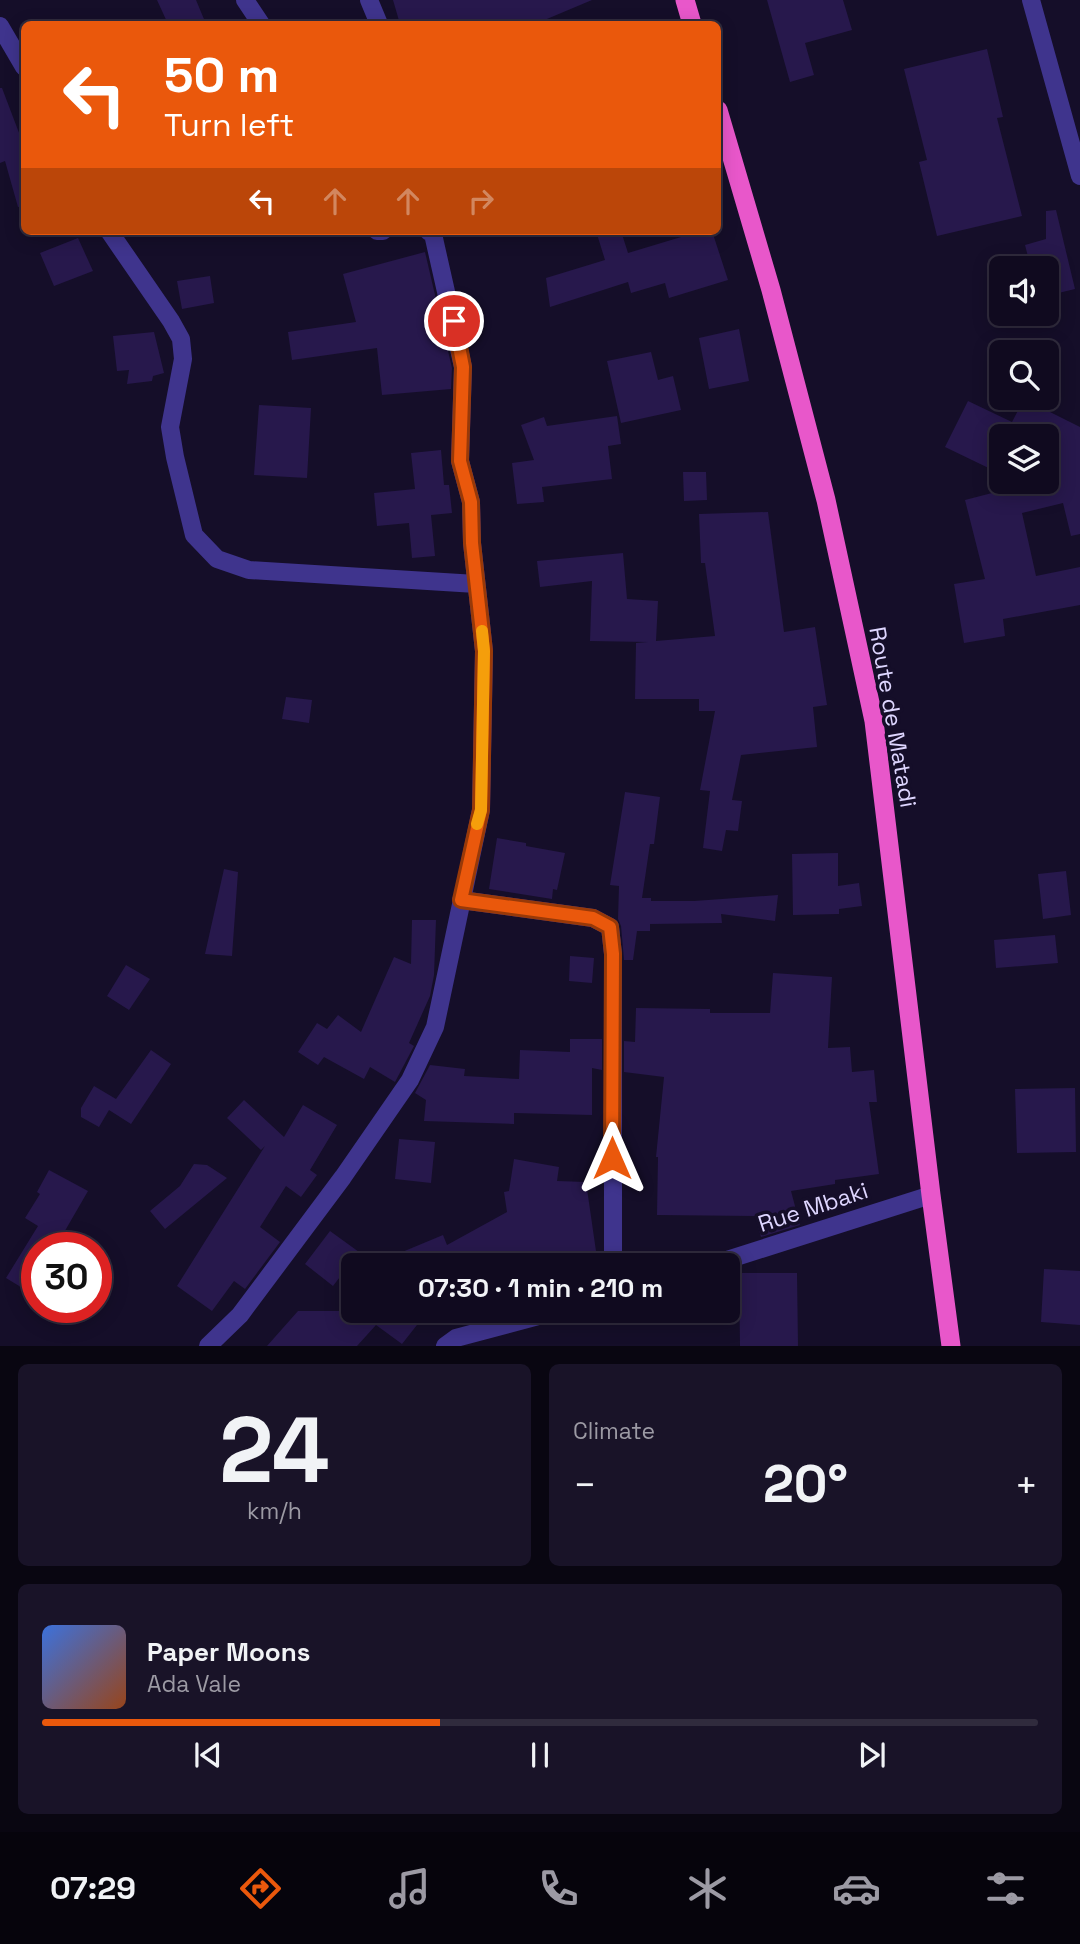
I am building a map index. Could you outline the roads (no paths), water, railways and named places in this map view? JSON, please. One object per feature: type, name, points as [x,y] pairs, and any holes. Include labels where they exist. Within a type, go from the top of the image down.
[{"type":"highway","points":[[685,0],[691,21]]},
{"type":"highway","name":"Route de Matadi","points":[[721,120],[771,290],[826,500],[874,721],[951,1346]]},
{"type":"street","points":[[245,0],[259,21]]},
{"type":"street","points":[[369,0],[378,21]]},
{"type":"street","points":[[1031,0],[1080,176]]},
{"type":"street","points":[[0,26],[21,62]]},
{"type":"street","points":[[112,235],[172,321],[181,339],[183,359],[170,428],[174,457],[194,535],[217,559],[248,570],[476,584]]},
{"type":"street","points":[[208,1346],[240,1315],[335,1188],[410,1080],[435,1027],[481,810],[484,651],[472,543],[471,502],[460,461],[463,367],[433,235]]},
{"type":"street","points":[[461,900],[593,918],[610,927],[613,954],[613,1253]]},
{"type":"street","name":"Rue Mbaki","points":[[740,1256],[931,1195]]},
{"type":"street","points":[[445,1346],[456,1338],[512,1323]]}]
